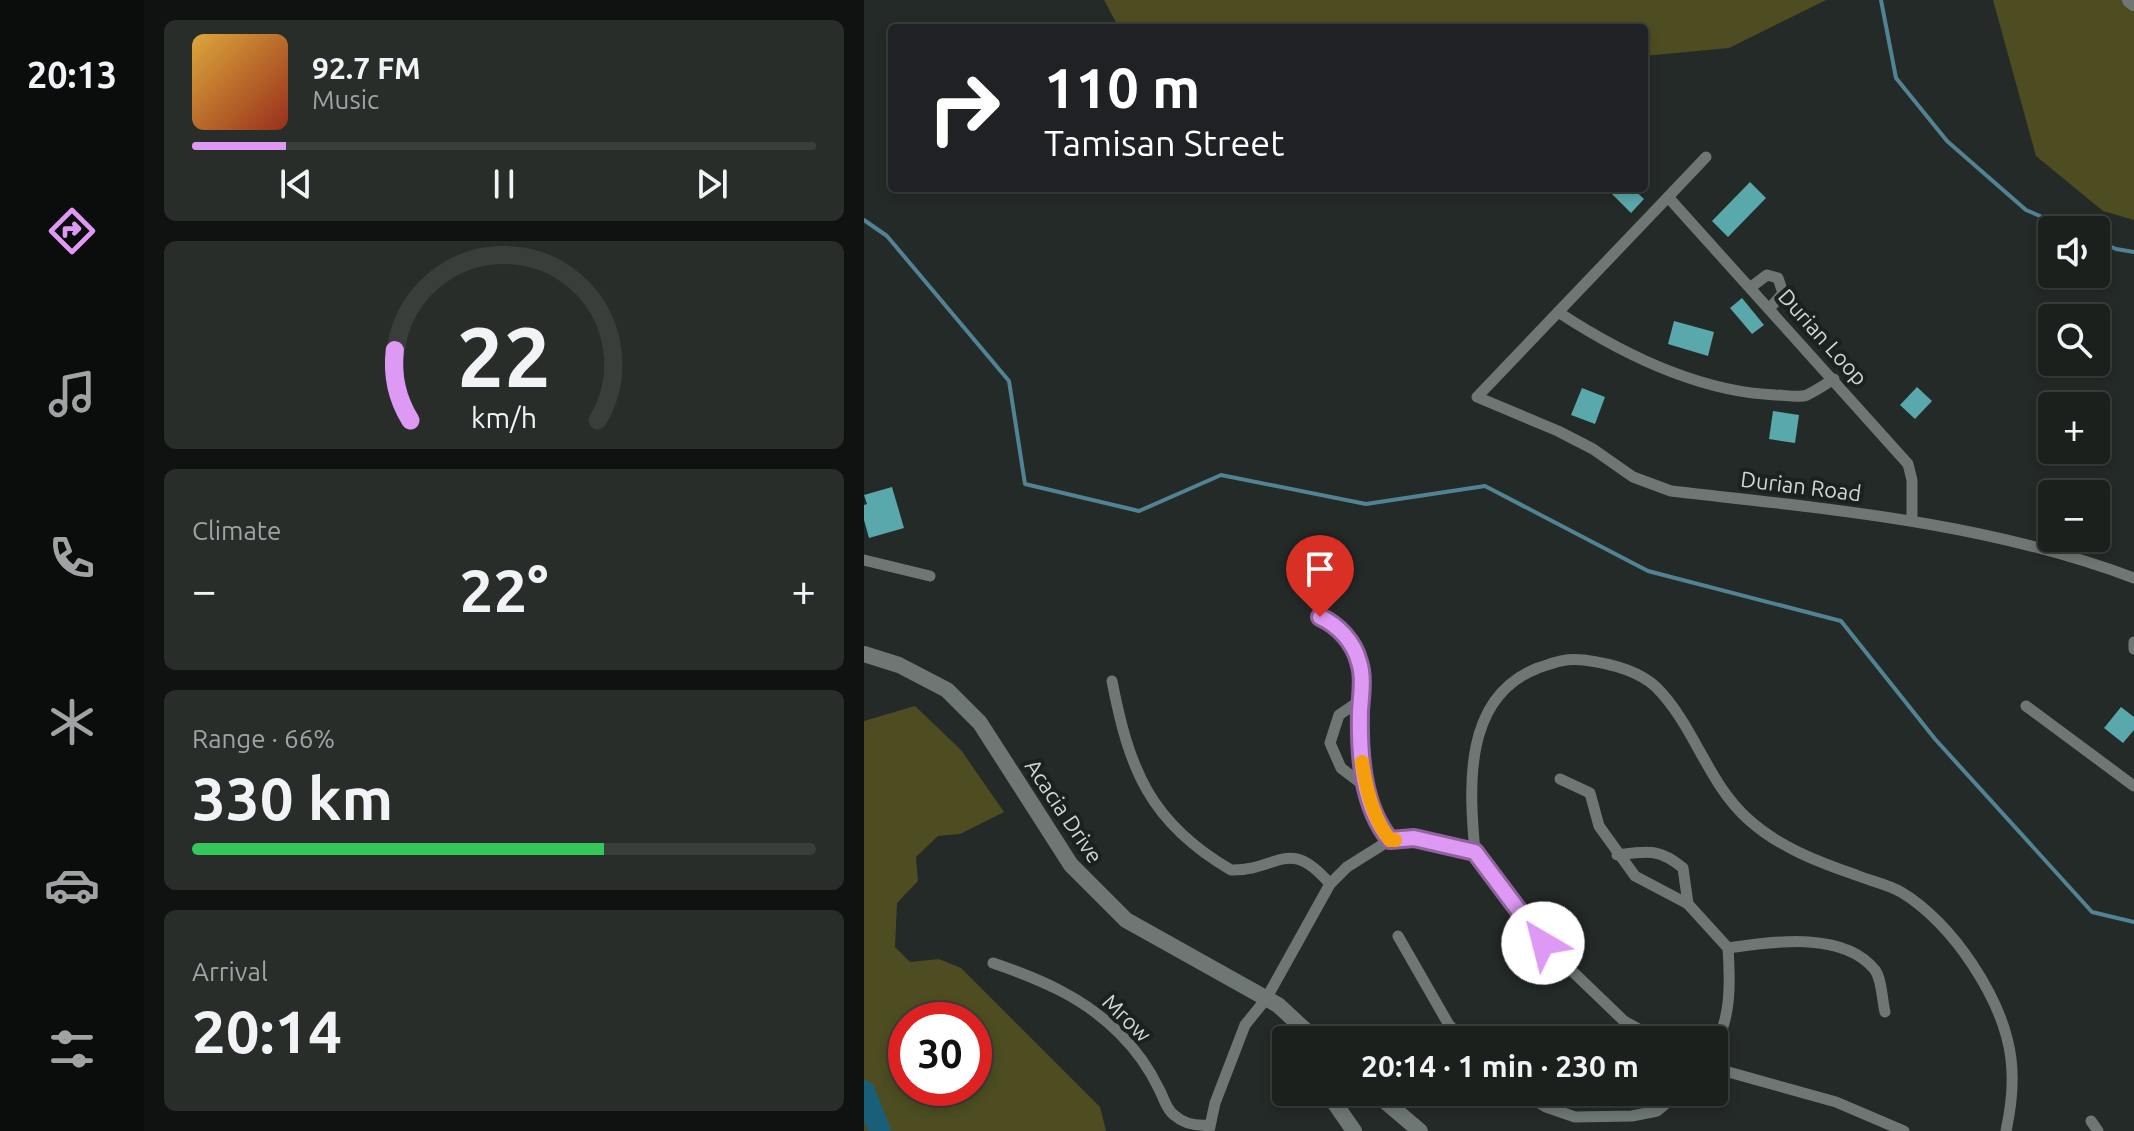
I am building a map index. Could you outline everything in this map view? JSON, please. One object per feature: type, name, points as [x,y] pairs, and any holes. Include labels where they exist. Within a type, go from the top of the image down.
[{"type":"street","points":[[1706,157],[1558,312],[1620,349],[1670,371],[1712,384],[1767,394],[1806,396],[1834,379]]},
{"type":"street","name":"Durian Loop","points":[[1668,197],[1908,464],[1912,480],[1912,519]]},
{"type":"street","points":[[1751,287],[1767,275],[1778,278],[1783,293],[1770,308]]},
{"type":"street","name":"Durian Road","points":[[1558,312],[1477,397],[1558,431],[1593,449],[1633,477],[1671,491],[1912,519],[2074,555],[2134,578]]},
{"type":"street","points":[[864,560],[930,576]]},
{"type":"street","points":[[1320,617],[1343,633],[1359,661],[1361,750],[1366,787],[1382,831],[1390,840]]},
{"type":"street","points":[[2134,642],[2134,649]]},
{"type":"street","name":"Acacia Drive","points":[[864,654],[899,665],[947,690],[980,723],[1071,865],[1118,913],[1282,1008],[1301,1026]]},
{"type":"street","points":[[1633,1026],[1624,1021],[1543,943],[1475,852],[1470,793],[1476,738],[1494,699],[1525,673],[1565,658],[1611,663],[1655,685],[1686,727],[1716,783],[1749,820],[1799,854],[1899,891],[1932,915],[1971,963],[1997,1011],[2011,1058],[2011,1109],[2006,1131]]},
{"type":"street","points":[[1112,681],[1120,724],[1142,783],[1170,824],[1191,845],[1231,870],[1293,857],[1314,865],[1330,884]]},
{"type":"street","points":[[1361,700],[1339,715],[1330,743],[1341,768],[1366,787]]},
{"type":"street","points":[[2026,706],[2134,786]]},
{"type":"street","points":[[1560,779],[1590,793],[1599,826],[1635,876],[1688,904],[1728,948],[1728,999],[1722,1026]]},
{"type":"street","points":[[1208,1128],[1245,1025],[1266,999],[1330,884],[1347,867],[1390,840],[1414,838],[1475,852]]},
{"type":"street","points":[[1617,855],[1648,851],[1666,854],[1683,868],[1688,904]]},
{"type":"street","points":[[1398,936],[1450,1026]]},
{"type":"street","points":[[1728,948],[1790,940],[1827,945],[1857,955],[1876,972],[1885,1012]]},
{"type":"street","name":"Mrow","points":[[993,963],[1052,984],[1093,1011],[1121,1035],[1143,1063],[1168,1110],[1188,1124],[1208,1128]]},
{"type":"street","name":"Acacia Drive","points":[[1282,1008],[1293,1026]]},
{"type":"street","points":[[1728,1072],[1836,1102],[1904,1131]]},
{"type":"street","points":[[1337,1106],[1354,1131]]},
{"type":"street","points":[[1391,1106],[1420,1131]]},
{"type":"street","points":[[1544,1106],[1575,1117],[1632,1116],[1657,1111],[1663,1106]]},
{"type":"shaded area","points":[[1104,0],[1826,0],[1729,48],[1648,56],[1648,24],[1117,24]]},
{"type":"shaded area","points":[[1993,0],[2134,0],[2134,220],[2103,211],[2036,156]]},
{"type":"shaded area","points":[[915,706],[961,750],[1004,812],[960,834],[938,836],[916,857],[918,881],[897,903],[895,947],[910,962],[939,959],[961,968],[1100,1107],[1106,1131],[864,1131],[864,721]]},
{"type":"building","points":[[1750,182],[1766,198],[1728,237],[1712,221]]},
{"type":"building","points":[[1610,192],[1636,192],[1644,199],[1631,213]]},
{"type":"building","points":[[1742,298],[1764,325],[1752,334],[1730,308]]},
{"type":"building","points":[[1674,321],[1714,332],[1708,356],[1668,344]]},
{"type":"building","points":[[1917,387],[1932,401],[1915,419],[1900,405]]},
{"type":"building","points":[[1582,388],[1605,397],[1595,424],[1571,415]]},
{"type":"building","points":[[1773,411],[1799,415],[1795,443],[1769,439]]},
{"type":"building","points":[[892,487],[904,528],[869,538],[864,520],[864,505],[867,504],[864,495]]},
{"type":"building","points":[[2121,707],[2134,717],[2134,730],[2123,743],[2104,728]]},
{"type":"waterway","points":[[1881,0],[1896,78],[1947,141],[2026,210],[2040,216]]},
{"type":"waterway","points":[[864,220],[887,236],[1009,381],[1025,484],[1139,511],[1221,475],[1366,504],[1485,486],[1648,571],[1841,621],[1935,739],[2092,912],[2134,922]]},
{"type":"waterway","points":[[2110,246],[2134,252]]},
{"type":"waterway","points":[[864,1091],[880,1131]]},
{"type":"slow traffic","points":[[1362,762],[1366,787],[1382,831],[1390,840],[1395,840]]},
{"type":"route","points":[[1320,617],[1343,633],[1359,661],[1363,769],[1366,787],[1382,831],[1390,840],[1414,838],[1475,852],[1543,943]]}]
